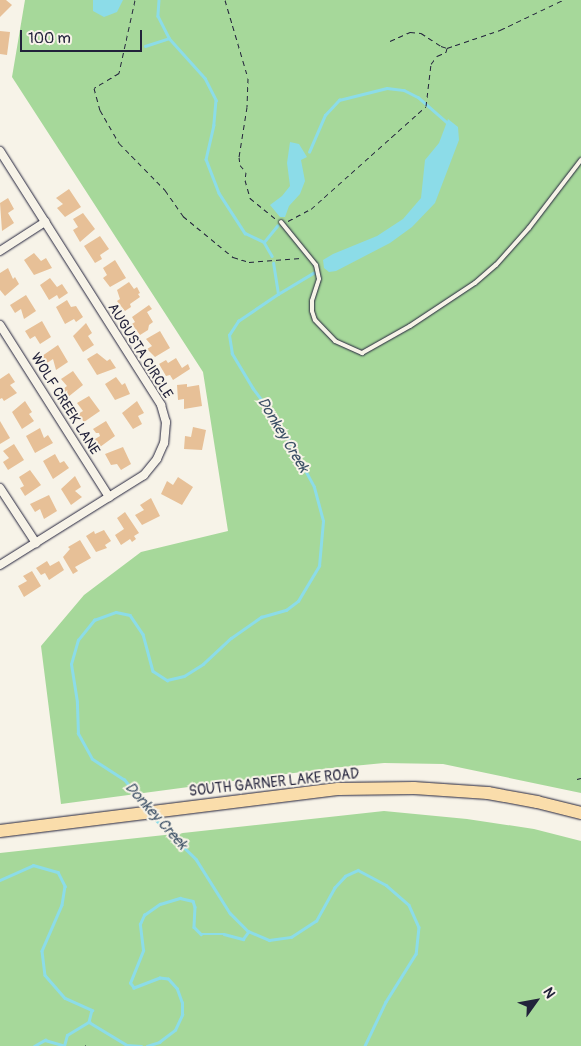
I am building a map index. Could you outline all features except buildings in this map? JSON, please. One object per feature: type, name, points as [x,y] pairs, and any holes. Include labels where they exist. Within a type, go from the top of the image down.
[{"type":"main road","name":"SOUTH GARNER LAKE ROAD","points":[[0,831],[339,789],[414,788],[488,793],[537,802],[581,813]]},
{"type":"street","name":"AUGUSTA CIRCLE","points":[[0,151],[161,405],[166,422],[164,443],[157,460],[144,475],[0,565]]},
{"type":"street","points":[[0,251],[45,222]]},
{"type":"street","name":"WOLF CREEK LANE","points":[[0,325],[110,497]]},
{"type":"street","points":[[0,488],[36,543]]},
{"type":"lane","points":[[281,222],[316,265],[319,279],[312,301],[312,311],[316,320],[335,341],[362,353],[410,326],[475,283],[496,265],[530,228],[581,160]]},
{"type":"path","points":[[135,0],[119,73],[94,88],[100,110],[119,142],[165,190],[183,216],[233,257],[249,262],[309,257]]},
{"type":"path","points":[[225,0],[248,78],[247,107],[239,157],[240,165],[246,172],[245,180],[250,198],[281,222],[289,221],[311,209],[426,106],[432,64],[437,56],[446,52],[447,48]]},
{"type":"path","points":[[390,41],[410,32],[421,33],[440,46],[447,48],[500,30],[563,0]]},
{"type":"path","points":[[577,779],[581,778]]},
{"type":"green space","points":[[25,0],[581,0],[581,793],[443,764],[384,763],[332,768],[61,804],[41,646],[84,595],[141,552],[228,531],[203,372],[12,77]]},
{"type":"green space","points":[[384,811],[467,819],[534,829],[581,841],[581,1046],[0,1046],[0,853]]},
{"type":"water","points":[[93,0],[123,0],[117,12],[104,17],[93,11]]},
{"type":"water","points":[[448,119],[458,127],[459,140],[435,203],[412,227],[390,243],[336,271],[329,272],[324,268],[323,260],[377,236],[403,219],[421,198],[425,160],[439,143]]},
{"type":"water","points":[[290,142],[299,144],[307,157],[301,160],[305,181],[300,194],[289,206],[285,217],[280,217],[270,205],[282,196],[290,186],[287,163]]},
{"type":"waterway","name":"Donkey Creek","points":[[159,0],[158,16],[169,38],[205,78],[216,100],[214,125],[206,159],[219,193],[245,233],[264,242],[277,226]]},
{"type":"waterway","points":[[145,46],[169,38]]},
{"type":"waterway","name":"Donkey Creek","points":[[309,152],[325,115],[339,100],[387,88],[404,90],[418,97],[448,123]]},
{"type":"waterway","name":"Donkey Creek","points":[[264,242],[272,256]]},
{"type":"waterway","name":"Donkey Creek","points":[[147,809],[124,780],[92,759],[78,734],[77,702],[71,664],[78,640],[94,620],[116,612],[130,615],[143,634],[153,671],[167,680],[184,676],[203,664],[231,638],[261,617],[286,610],[298,601],[319,566],[323,521],[314,487],[282,428],[253,389],[232,354],[229,335],[238,321],[278,294],[273,263]]},
{"type":"waterway","name":"Donkey Creek","points":[[278,294],[313,273]]},
{"type":"waterway","name":"Donkey Creek","points":[[152,816],[196,859],[230,913],[248,931],[269,940],[291,937],[316,921],[334,888],[345,876],[358,870],[386,885],[409,905],[419,927],[416,954],[386,1002],[365,1046]]},
{"type":"waterway","points":[[0,880],[33,865],[58,872],[65,886],[62,905],[42,951],[45,975],[65,998],[92,1010],[89,1022]]},
{"type":"waterway","points":[[147,1046],[159,1042],[175,1030],[182,1015],[182,1003],[177,989],[168,979],[160,978],[134,988],[130,983],[143,950],[140,924],[144,915],[160,904],[180,898],[193,901],[195,907],[194,927],[201,934],[224,934],[243,939],[248,932]]},
{"type":"waterway","points":[[64,1046],[67,1035],[89,1022],[127,1045],[141,1046]]},
{"type":"waterway","points":[[34,1046],[45,1040],[63,1045]]}]
